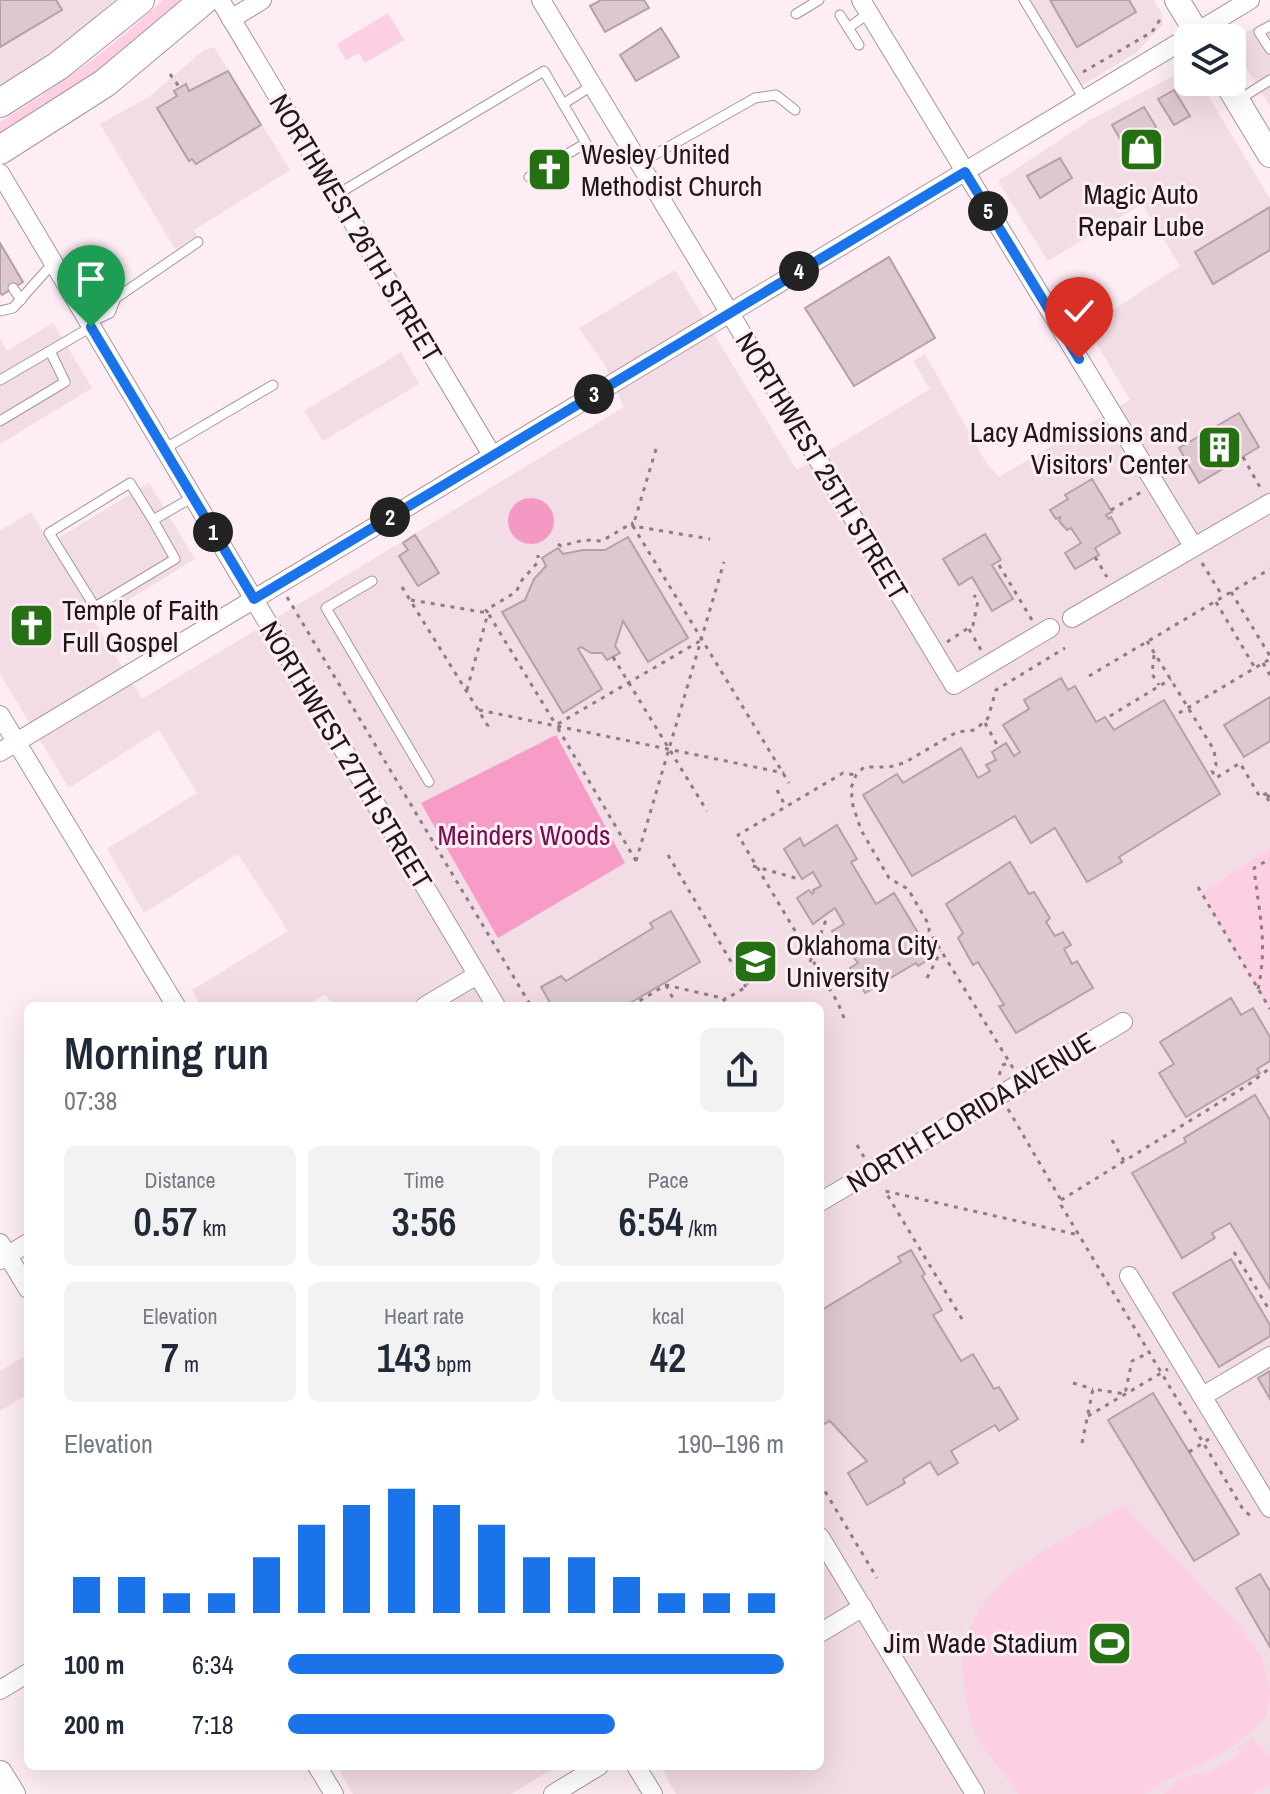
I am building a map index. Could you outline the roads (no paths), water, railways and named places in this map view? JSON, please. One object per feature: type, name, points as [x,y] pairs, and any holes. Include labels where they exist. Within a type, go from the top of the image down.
[{"type":"main road","points":[[0,103],[58,66],[140,0]]},
{"type":"main road","points":[[0,150],[105,83],[204,0]]},
{"type":"main road","points":[[1169,9],[1186,24]]},
{"type":"main road","points":[[1234,96],[1270,155]]},
{"type":"main road","points":[[0,1773],[13,1794]]},
{"type":"street","name":"NORTHWEST 26TH STREET","points":[[220,0],[492,455]]},
{"type":"street","points":[[231,19],[262,0]]},
{"type":"street","name":"NORTHWEST 25TH STREET","points":[[541,0],[954,685],[1045,631]]},
{"type":"street","points":[[1214,24],[1250,0]]},
{"type":"street","points":[[865,7],[1198,554]]},
{"type":"street","points":[[8,747],[1084,99],[1174,48]]},
{"type":"street","name":"NORTHWEST 27TH STREET","points":[[0,173],[11,199],[53,263],[494,1002]]},
{"type":"street","points":[[1072,618],[1198,554],[1266,498]]},
{"type":"street","points":[[0,715],[8,747],[173,1002]]},
{"type":"street","points":[[432,1002],[477,975]]},
{"type":"street","name":"NORTH FLORIDA AVENUE","points":[[824,1200],[1123,1022]]},
{"type":"street","points":[[24,1245],[2,1253],[24,1283]]},
{"type":"street","points":[[1129,1276],[1270,1508]]},
{"type":"street","points":[[1203,1396],[1270,1356]]},
{"type":"street","points":[[824,1544],[975,1794]]},
{"type":"street","points":[[824,1631],[863,1607]]},
{"type":"street","points":[[0,1690],[24,1675]]},
{"type":"street","points":[[319,1770],[334,1794]]},
{"type":"street","points":[[553,1794],[592,1770]]},
{"type":"street","points":[[638,1770],[653,1794]]},
{"type":"lane","points":[[796,14],[819,0]]},
{"type":"lane","points":[[1024,0],[1084,99]]},
{"type":"lane","points":[[848,28],[865,7]]},
{"type":"lane","points":[[840,15],[859,45]]},
{"type":"lane","points":[[1270,26],[1259,32],[1270,49]]},
{"type":"lane","points":[[336,195],[544,71],[586,143],[529,177]]},
{"type":"lane","points":[[1246,88],[1270,80]]},
{"type":"lane","points":[[563,104],[593,85]]},
{"type":"lane","points":[[640,163],[755,98],[776,95],[795,110]]},
{"type":"lane","points":[[0,380],[110,313],[116,298],[198,242]]},
{"type":"lane","points":[[0,311],[13,308],[53,263]]},
{"type":"lane","points":[[13,288],[21,300]]},
{"type":"lane","points":[[0,421],[65,382],[50,351]]},
{"type":"lane","points":[[164,449],[273,385]]},
{"type":"lane","points":[[130,483],[153,520],[175,559],[95,607],[49,533],[130,483]]},
{"type":"lane","points":[[153,520],[193,497]]},
{"type":"lane","points":[[372,581],[326,608],[429,782]]},
{"type":"place","name":"Magic Auto Repair Lube","points":[[1141,149]]},
{"type":"place","name":"Wesley United Methodist Church","points":[[550,170]]},
{"type":"place","name":"Lacy Admissions and Visitors' Center","points":[[1219,448]]},
{"type":"place","name":"Temple of Faith Full Gospel","points":[[31,626]]},
{"type":"place","name":"Oklahoma City University","points":[[755,961]]},
{"type":"place","name":"Jim Wade Stadium","points":[[1109,1643]]},
{"type":"park label","name":"Meinders Woods","points":[[524,835]]}]
